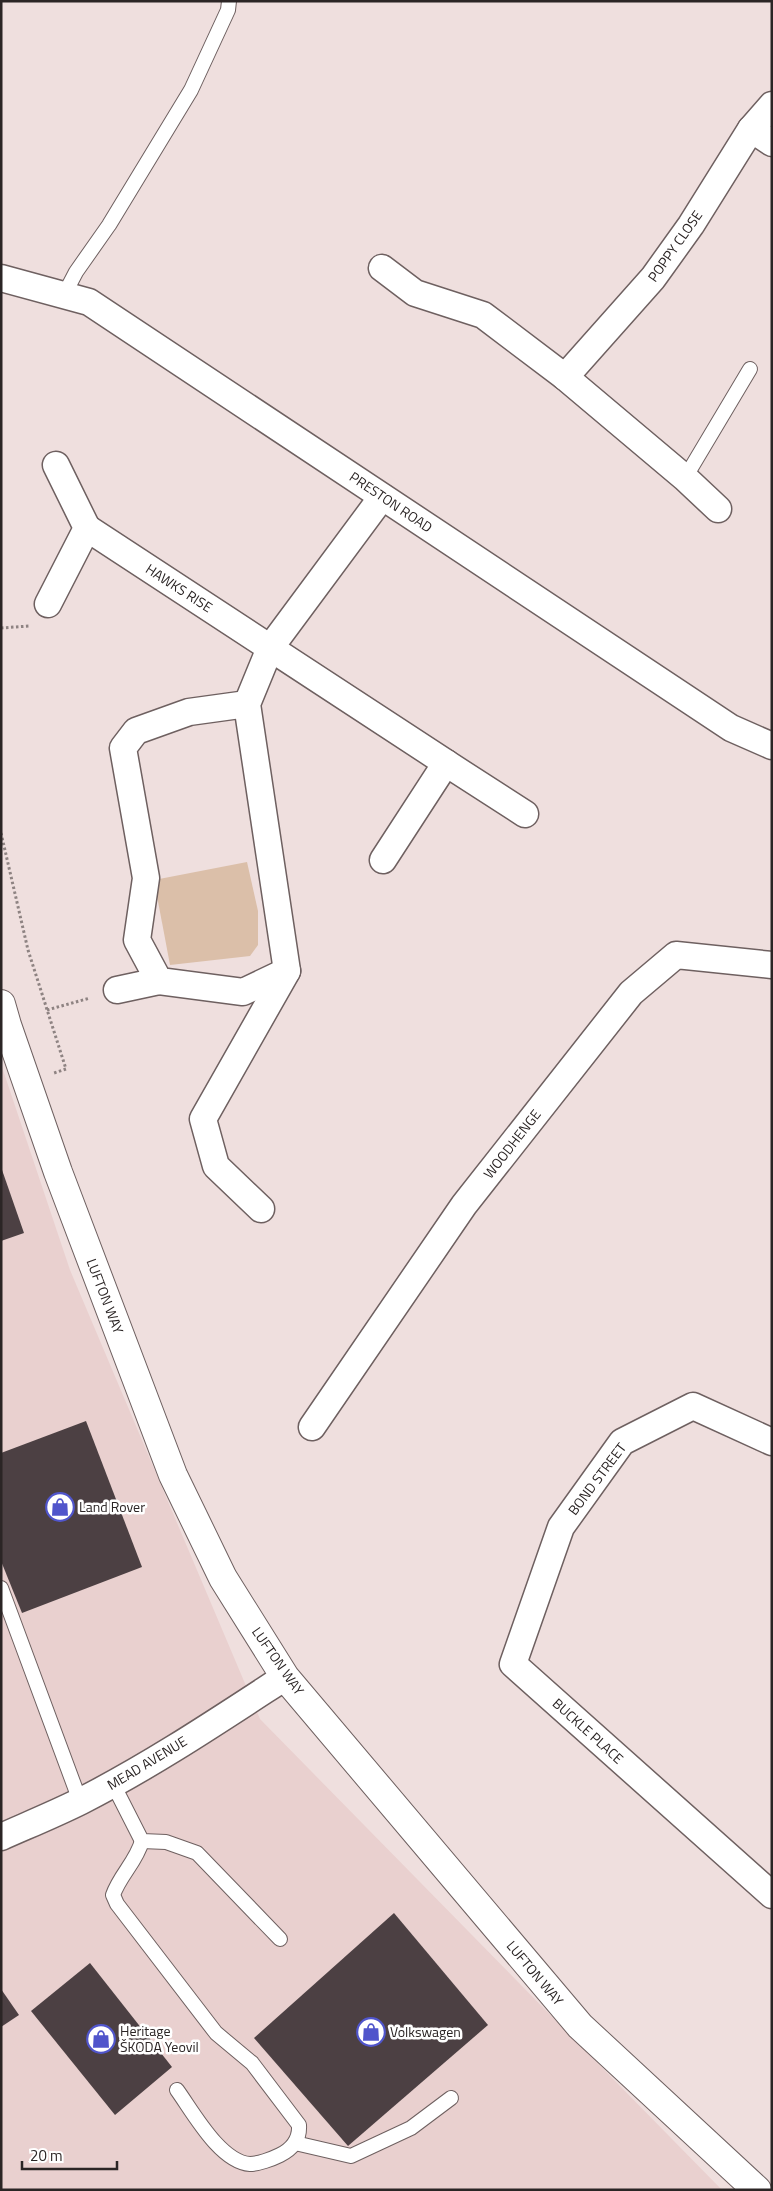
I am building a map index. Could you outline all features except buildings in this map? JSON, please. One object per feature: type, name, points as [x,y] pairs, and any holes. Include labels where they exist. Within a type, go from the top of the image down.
[{"type":"street","name":"POPPY CLOSE","points":[[565,377],[653,278],[691,225],[762,136],[772,105]]},
{"type":"street","points":[[382,268],[415,293],[483,315],[565,377],[685,478],[718,509]]},
{"type":"street","name":"PRESTON ROAD","points":[[1,278],[89,302],[731,728],[772,746]]},
{"type":"street","points":[[48,604],[87,528],[56,465]]},
{"type":"street","points":[[261,1209],[216,1166],[204,1119],[287,971],[247,704],[270,648],[382,497]]},
{"type":"street","name":"HAWKS RISE","points":[[87,528],[525,814]]},
{"type":"street","points":[[159,981],[137,940],[146,878],[123,748],[136,731],[189,712],[247,704]]},
{"type":"street","points":[[383,860],[446,763]]},
{"type":"street","name":"WOODHENGE","points":[[312,1428],[464,1205],[631,993],[676,955],[772,965]]},
{"type":"street","points":[[117,990],[159,981],[243,992],[287,971]]},
{"type":"street","name":"LUFTON WAY","points":[[3,1018],[58,1172],[173,1475],[223,1578],[285,1677],[580,2026],[756,2190]]},
{"type":"street","name":"BOND STREET","points":[[561,1528],[622,1442],[693,1406],[772,1442]]},
{"type":"street","name":"BUCKLE PLACE","points":[[561,1528],[513,1664],[772,1895]]},
{"type":"street","name":"MEAD AVENUE","points":[[1,1837],[113,1784],[213,1724],[285,1677]]},
{"type":"lane","points":[[64,295],[76,272],[109,225],[191,90],[228,10],[229,1]]},
{"type":"lane","points":[[685,478],[750,370]]},
{"type":"lane","points":[[1,1588],[80,1801]]},
{"type":"lane","points":[[113,1784],[142,1841],[139,1854],[117,1885],[113,1895],[116,1904],[216,2034],[252,2063],[299,2125],[300,2132],[295,2143],[287,2152],[250,2164],[235,2159],[219,2147],[177,2090]]},
{"type":"lane","points":[[142,1841],[166,1842],[197,1853],[280,1939]]},
{"type":"lane","points":[[295,2143],[350,2156],[410,2128],[451,2098]]},
{"type":"path","points":[[1,834],[28,950],[66,1069],[26,1081]]},
{"type":"path","points":[[47,1010],[117,990]]},
{"type":"shaded area","points":[[247,862],[258,911],[258,945],[250,956],[170,965],[154,880]]},
{"type":"shaded area","points":[[1,1064],[70,1270],[260,1719],[722,2190],[1,2190]]},
{"type":"place","name":"Land Rover","points":[[60,1507]]},
{"type":"place","name":"Volkswagen","points":[[371,2032]]},
{"type":"place","name":"Heritage ŠKODA Yeovil","points":[[101,2039]]}]
